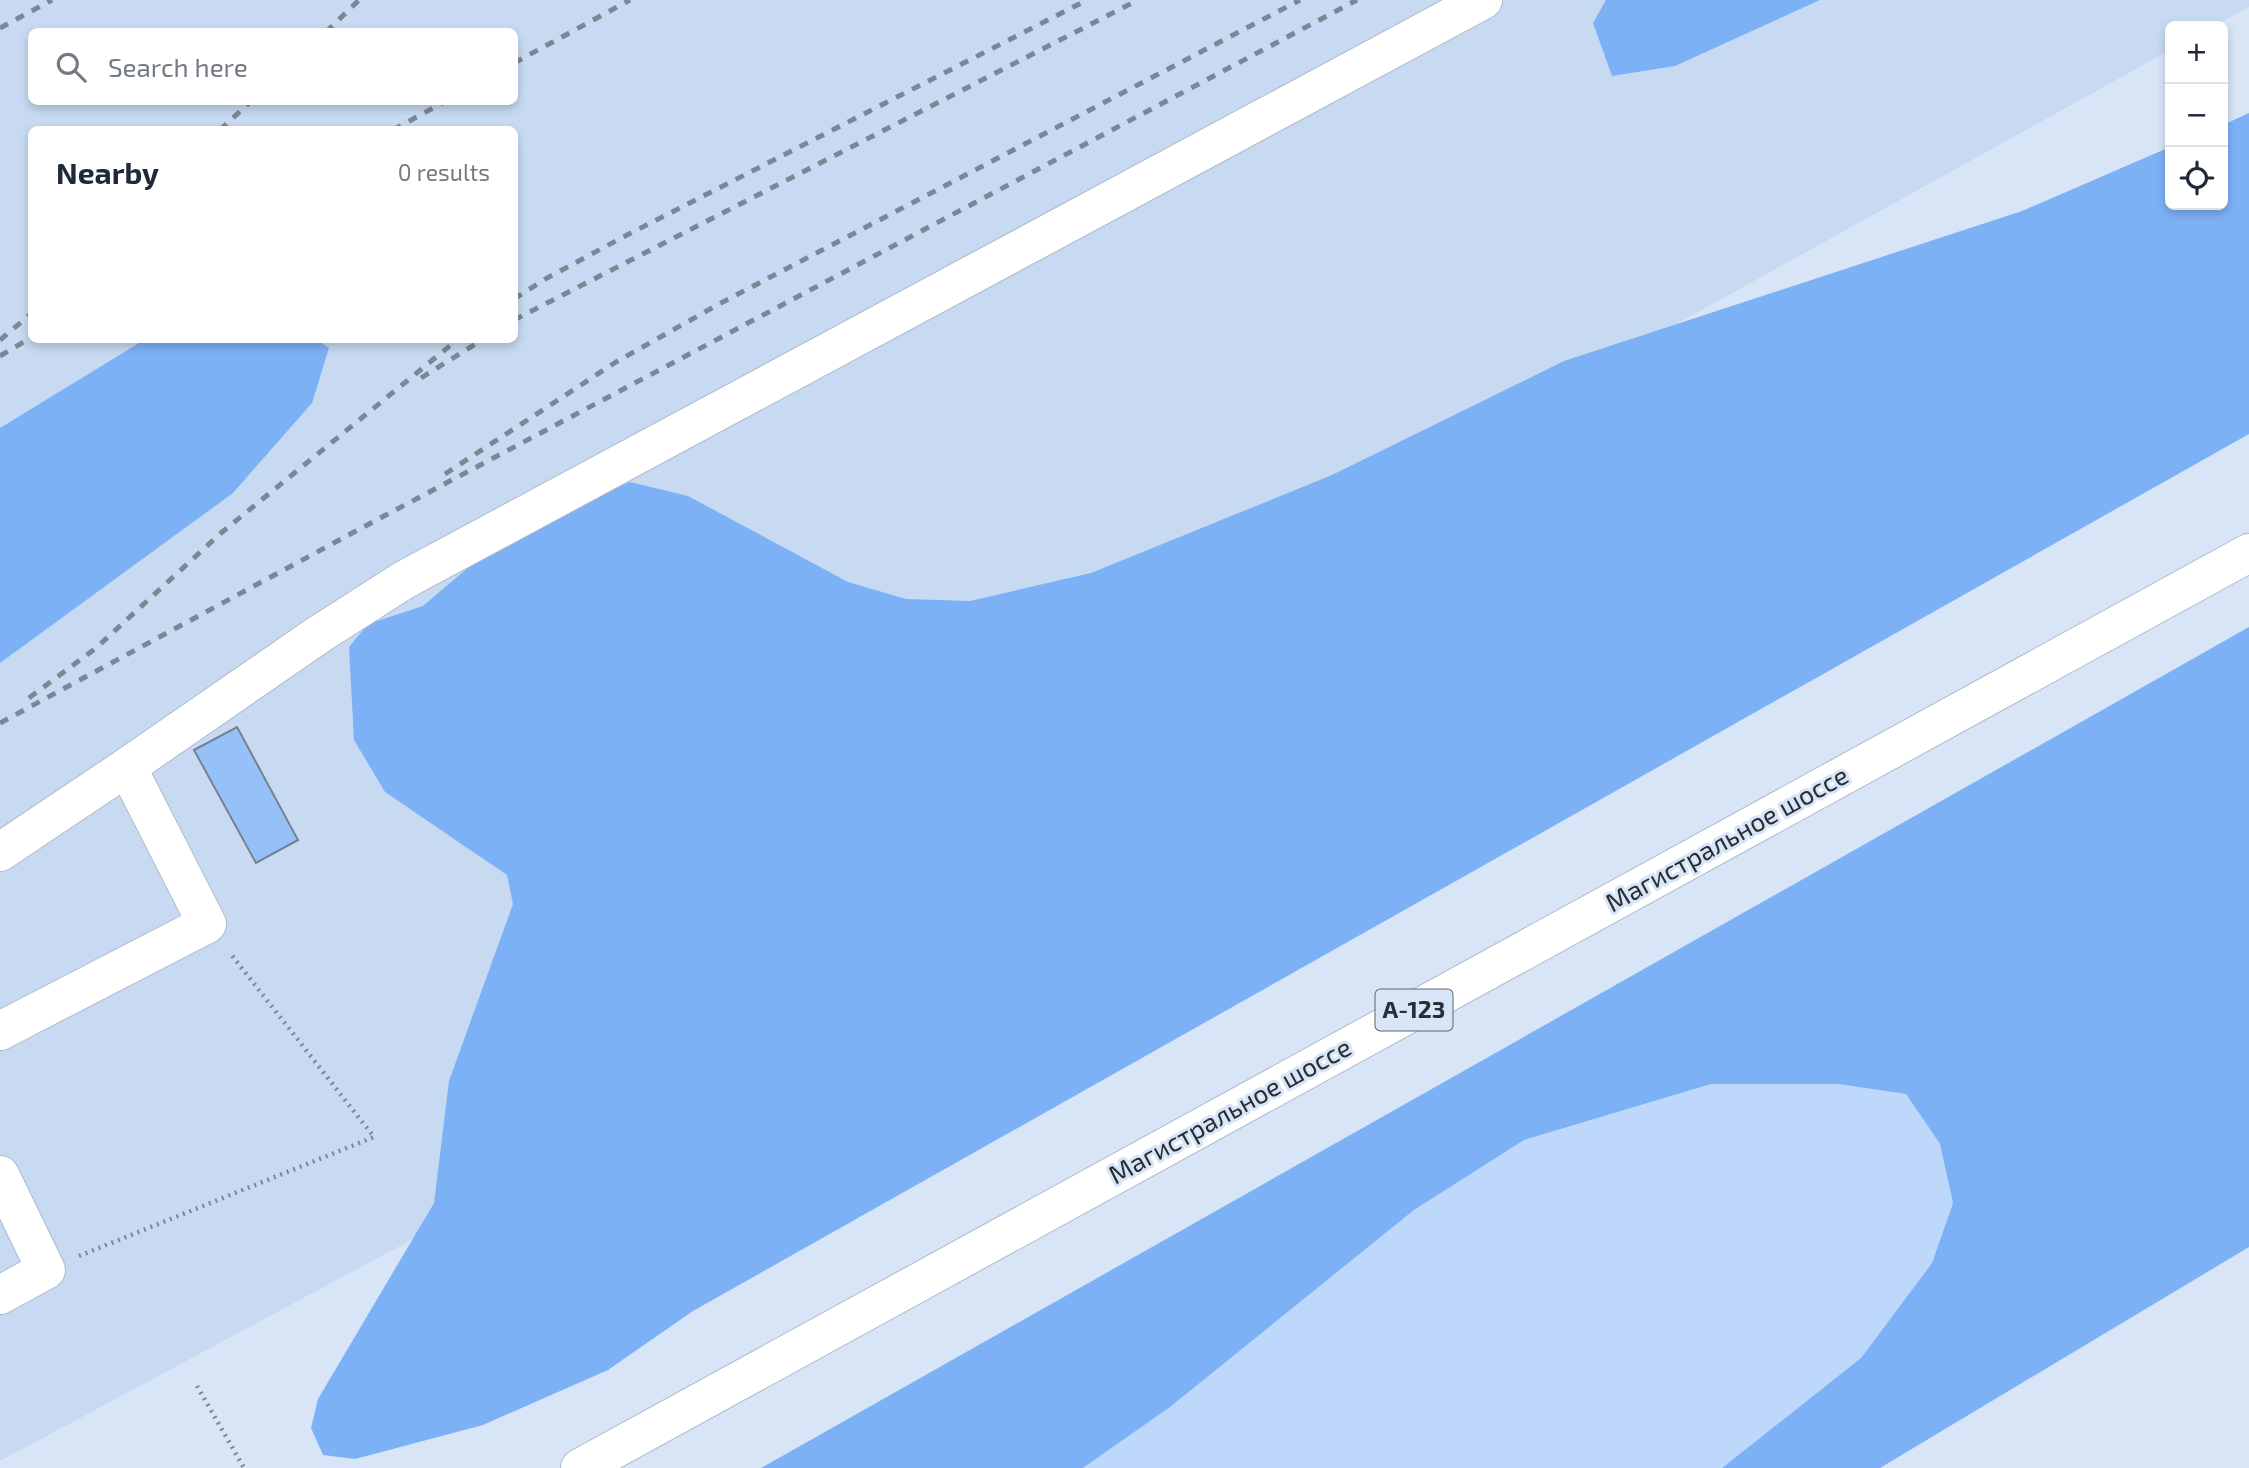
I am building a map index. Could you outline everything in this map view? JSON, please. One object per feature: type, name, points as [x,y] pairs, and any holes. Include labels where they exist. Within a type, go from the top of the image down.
[{"type":"main road","points":[[0,852],[318,635],[404,580],[1483,0]]},
{"type":"main road","name":"Магистральное шоссе","points":[[580,1468],[2249,553]]},
{"type":"main road","points":[[0,1031],[207,923],[127,767]]},
{"type":"main road","points":[[0,1175],[46,1270],[0,1295]]},
{"type":"path","points":[[46,1270],[374,1137],[207,923]]},
{"type":"path","points":[[197,1386],[244,1468]]},
{"type":"shaded area","points":[[0,0],[2249,0],[2249,7],[2223,21],[2165,21],[2165,53],[679,878],[774,1045],[0,1461]]},
{"type":"shaded area","points":[[1606,0],[1820,0],[1675,66],[1612,76],[1593,23]]},
{"type":"shaded area","points":[[2249,113],[2249,434],[693,1311],[608,1370],[483,1425],[355,1459],[323,1455],[311,1428],[318,1399],[434,1203],[449,1081],[513,904],[507,875],[385,792],[354,740],[349,647],[368,624],[423,606],[516,527],[630,482],[688,496],[848,582],[906,599],[970,601],[1091,573],[1332,475],[1564,361],[2022,211],[2165,149],[2165,210],[2228,210],[2228,123]]},
{"type":"shaded area","points":[[139,343],[322,343],[329,348],[312,403],[233,493],[0,663],[0,428]]},
{"type":"shaded area","points":[[2249,627],[2249,1247],[1880,1468],[1722,1468],[1861,1358],[1932,1263],[1953,1203],[1940,1144],[1906,1094],[1838,1084],[1711,1084],[1524,1140],[1414,1210],[1170,1407],[1083,1468],[761,1468]]},
{"type":"shaded area","points":[[1711,1084],[1838,1084],[1906,1094],[1940,1144],[1953,1203],[1932,1263],[1861,1358],[1722,1468],[1083,1468],[1170,1407],[1414,1210],[1524,1140]]},
{"type":"building","points":[[237,727],[298,840],[256,863],[194,750]]},
{"type":"railway","points":[[0,28],[52,0]]},
{"type":"railway","points":[[330,28],[359,0]]},
{"type":"railway","points":[[518,61],[630,0]]},
{"type":"railway","points":[[518,296],[627,235],[1087,0]]},
{"type":"railway","points":[[518,318],[1138,0]]},
{"type":"railway","points":[[445,474],[616,362],[719,304],[1300,0]]},
{"type":"railway","points":[[0,723],[369,524],[1357,0]]},
{"type":"railway","points":[[224,126],[247,105]]},
{"type":"railway","points":[[400,126],[439,105]]},
{"type":"railway","points":[[0,340],[28,316]]},
{"type":"railway","points":[[0,356],[28,339]]},
{"type":"railway","points":[[29,698],[96,648],[221,533],[453,343]]},
{"type":"railway","points":[[421,378],[477,343]]}]
